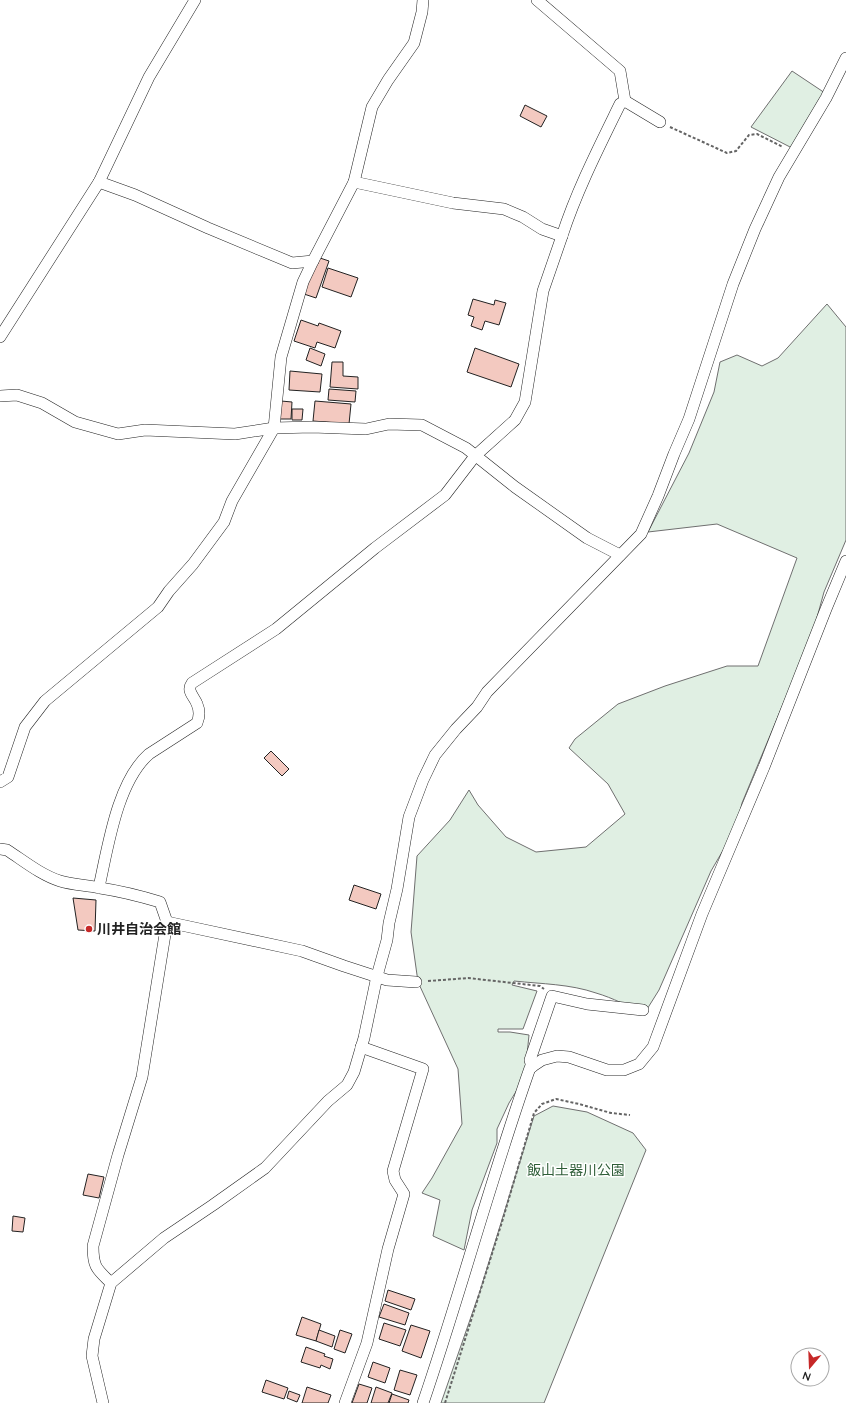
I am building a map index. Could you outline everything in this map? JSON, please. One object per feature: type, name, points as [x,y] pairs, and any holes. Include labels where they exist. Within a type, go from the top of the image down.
[{"type":"street","points":[[0,337],[99,182],[149,77],[195,0]]},
{"type":"street","points":[[0,782],[8,776],[25,727],[45,701],[158,607],[169,591],[193,564],[224,522],[232,501],[274,428],[281,357],[304,282],[313,261],[354,182],[372,107],[388,80],[414,43],[422,12],[423,0]]},
{"type":"street","points":[[537,0],[620,71],[625,100],[660,122]]},
{"type":"street","points":[[103,1403],[92,1356],[94,1339],[112,1283],[164,1238],[265,1168],[328,1101],[347,1084],[354,1072],[387,940],[409,817],[423,780],[435,755],[456,729],[477,707],[487,692],[641,534],[689,419],[733,284],[755,229],[779,177],[826,98],[846,58]]},
{"type":"street","points":[[99,888],[118,805],[133,774],[142,760],[149,754],[197,723],[200,715],[197,704],[189,692],[192,683],[276,630],[375,548],[445,496],[475,456],[515,420],[525,402],[543,291],[568,216],[620,104],[625,100]]},
{"type":"street","points":[[99,182],[135,195],[208,228],[292,263],[313,261]]},
{"type":"street","points":[[354,182],[453,203],[504,209],[542,229],[562,236]]},
{"type":"street","points":[[0,396],[17,395],[42,402],[75,422],[118,434],[144,430],[235,434],[274,428],[312,427],[366,429],[389,424],[422,424],[466,448],[515,487],[587,538],[620,555]]},
{"type":"street","points":[[423,1403],[446,1335],[491,1185],[530,1068],[542,1060],[558,1056],[569,1057],[607,1070],[624,1070],[639,1064],[653,1047],[702,914],[764,766],[846,561]]},
{"type":"street","points":[[0,849],[7,850],[43,873],[59,880],[81,886],[142,896],[160,902],[167,922],[142,1077],[118,1154],[93,1246],[95,1267],[112,1283]]},
{"type":"street","points":[[167,922],[302,950],[387,980],[416,982]]},
{"type":"street","points":[[532,1067],[530,1060],[552,996],[587,1004],[643,1010]]},
{"type":"street","points":[[345,1403],[367,1343],[388,1249],[404,1194],[395,1180],[393,1171],[423,1069],[361,1047]]},
{"type":"path","points":[[660,122],[727,153],[736,151],[749,135],[756,134],[793,152]]},
{"type":"path","points":[[416,982],[468,978],[540,986]]},
{"type":"path","points":[[445,1403],[502,1222],[534,1113],[542,1104],[556,1099],[611,1113],[630,1115]]},
{"type":"green space","points":[[792,71],[825,93],[792,148],[751,127]]},
{"type":"green space","points":[[827,304],[846,327],[846,540],[824,592],[813,632],[742,803],[736,828],[711,871],[659,990],[644,1014],[602,995],[586,990],[556,985],[514,981],[512,985],[537,991],[523,1029],[498,1029],[498,1032],[529,1035],[526,1065],[520,1085],[509,1103],[497,1129],[497,1143],[472,1210],[464,1250],[433,1236],[440,1200],[422,1193],[462,1124],[458,1069],[418,982],[411,932],[417,856],[450,820],[469,790],[478,805],[506,837],[536,852],[586,847],[625,814],[608,784],[569,748],[575,739],[618,704],[665,686],[727,666],[758,666],[797,558],[717,524],[648,532],[689,453],[714,392],[720,362],[737,355],[762,366],[778,358]]},
{"type":"green space","name":"飯山土器川公園","points":[[553,1106],[587,1112],[633,1133],[646,1150],[544,1403],[441,1403],[480,1291],[534,1116]]},
{"type":"building","points":[[525,105],[547,116],[541,127],[520,116]]},
{"type":"building","points":[[317,257],[329,261],[316,298],[304,294]]},
{"type":"building","points":[[328,268],[358,278],[351,297],[322,287]]},
{"type":"building","points":[[473,299],[494,305],[495,300],[506,303],[499,325],[485,321],[482,330],[471,326],[474,317],[468,315]]},
{"type":"building","points":[[301,320],[318,326],[319,323],[341,331],[335,348],[317,342],[315,348],[294,341]]},
{"type":"building","points":[[310,348],[325,354],[321,366],[306,360]]},
{"type":"building","points":[[475,348],[519,364],[511,387],[467,372]]},
{"type":"building","points":[[332,362],[343,362],[343,376],[358,377],[358,389],[330,387]]},
{"type":"building","points":[[290,371],[322,374],[320,392],[289,390]]},
{"type":"building","points":[[329,389],[356,391],[355,402],[328,400]]},
{"type":"building","points":[[281,401],[292,402],[291,419],[280,419]]},
{"type":"building","points":[[315,401],[351,404],[349,424],[313,421]]},
{"type":"building","points":[[292,409],[303,409],[302,420],[292,420]]},
{"type":"building","points":[[271,751],[289,769],[282,776],[264,758]]},
{"type":"building","points":[[354,885],[381,894],[376,909],[349,900]]},
{"type":"building","points":[[73,898],[96,900],[95,931],[78,930]]},
{"type":"building","points":[[88,1174],[104,1177],[99,1198],[83,1195]]},
{"type":"building","points":[[13,1216],[25,1218],[23,1232],[12,1231]]},
{"type":"building","points":[[388,1290],[415,1299],[411,1310],[385,1301]]},
{"type":"building","points":[[384,1304],[409,1313],[405,1325],[379,1317]]},
{"type":"building","points":[[302,1317],[321,1324],[316,1341],[296,1335]]},
{"type":"building","points":[[384,1323],[406,1330],[400,1346],[379,1339]]},
{"type":"building","points":[[411,1325],[430,1331],[421,1358],[402,1351]]},
{"type":"building","points":[[319,1330],[335,1336],[332,1347],[316,1341]]},
{"type":"building","points":[[340,1330],[352,1334],[345,1353],[334,1349]]},
{"type":"building","points":[[306,1347],[325,1354],[324,1356],[333,1359],[330,1369],[321,1365],[320,1368],[301,1362]]},
{"type":"building","points":[[373,1362],[390,1368],[385,1383],[368,1377]]},
{"type":"building","points":[[400,1370],[417,1375],[410,1395],[394,1390]]},
{"type":"building","points":[[266,1380],[288,1388],[284,1399],[262,1392]]},
{"type":"building","points":[[359,1384],[372,1388],[367,1403],[352,1403]]},
{"type":"building","points":[[307,1387],[331,1395],[328,1403],[302,1403]]},
{"type":"building","points":[[376,1387],[392,1393],[388,1403],[371,1403]]},
{"type":"building","points":[[289,1391],[300,1395],[297,1402],[287,1398]]},
{"type":"building","points":[[392,1394],[409,1400],[408,1403],[389,1403]]},
{"type":"place","name":"川井自治会館","points":[[89,929]]}]
